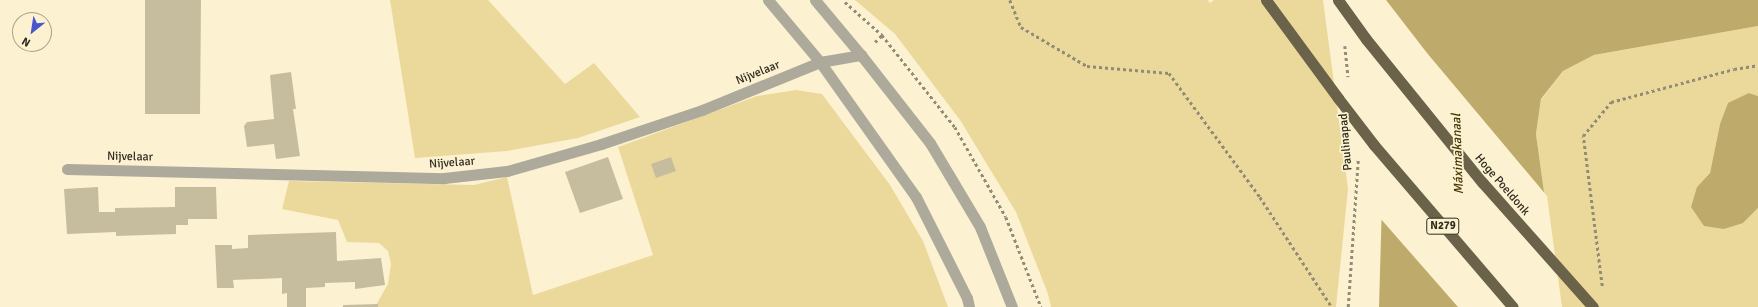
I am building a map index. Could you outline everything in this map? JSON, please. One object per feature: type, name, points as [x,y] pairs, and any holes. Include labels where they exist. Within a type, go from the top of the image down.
[{"type":"highway","name":"N279","points":[[1266,0],[1338,98],[1379,150],[1512,307]]},
{"type":"highway","name":"Hoge Poeldonk","points":[[1338,0],[1366,38],[1482,182],[1593,307]]},
{"type":"street","points":[[768,0],[820,62],[916,197],[967,298],[969,307]]},
{"type":"street","points":[[815,0],[861,55],[930,143],[980,227],[1012,307]]},
{"type":"street","name":"Nijvelaar","points":[[67,169],[444,178],[507,171],[601,144],[702,110],[820,62],[861,55]]},
{"type":"path","points":[[1010,0],[1021,27],[1088,66],[1169,73],[1260,197],[1332,307]]},
{"type":"path","points":[[1344,39],[1348,78]]},
{"type":"path","points":[[1603,291],[1582,136],[1611,102],[1734,69],[1758,65]]},
{"type":"path","name":"Paulinapad","points":[[1348,307],[1359,164],[1358,156]]},
{"type":"shaded area","points":[[390,0],[488,0],[565,84],[594,63],[640,117],[578,138],[507,151],[415,158]]},
{"type":"shaded area","points":[[855,0],[1208,0],[1210,3],[1214,0],[1323,0],[1348,189],[1336,307],[1051,307],[1048,294],[1016,212],[960,120],[895,34]]},
{"type":"shaded area","points":[[1758,26],[1758,96],[1749,93],[1720,124],[1710,173],[1697,187],[1743,223],[1758,208],[1758,307],[1560,307],[1536,134],[1541,100],[1563,71],[1594,55]]},
{"type":"shaded area","points":[[796,90],[822,94],[890,185],[923,241],[948,307],[375,307],[388,284],[391,264],[388,251],[379,243],[347,242],[338,220],[282,209],[289,181],[474,185],[507,177],[533,295],[653,255],[618,147],[757,96]]},
{"type":"water","name":"Máximakanaal","points":[[1362,0],[1758,0],[1758,26],[1594,55],[1563,71],[1541,99],[1536,134],[1560,307],[1379,307],[1382,203]]},
{"type":"water","points":[[1749,93],[1758,96],[1758,208],[1743,223],[1724,229],[1704,226],[1691,207],[1697,187],[1710,173],[1720,124],[1728,103]]},
{"type":"pier","points":[[1360,0],[1386,0],[1427,53],[1547,196],[1562,307],[1458,307],[1380,218],[1380,203]]},
{"type":"building","points":[[145,0],[201,0],[200,114],[145,114]]},
{"type":"building","points":[[291,72],[296,109],[293,109],[300,156],[276,159],[274,144],[247,147],[244,126],[247,122],[274,119],[270,75]]},
{"type":"building","points":[[608,157],[623,199],[580,213],[565,172]]},
{"type":"building","points":[[671,157],[676,171],[656,178],[651,164]]},
{"type":"building","points":[[98,187],[99,212],[115,212],[115,208],[175,207],[175,187],[216,187],[217,219],[188,219],[188,225],[176,225],[176,234],[116,236],[116,232],[67,234],[64,189]]},
{"type":"building","points":[[336,232],[337,261],[381,258],[385,285],[355,289],[355,282],[325,283],[325,287],[306,288],[306,307],[287,307],[287,293],[282,294],[282,278],[233,280],[234,288],[217,288],[215,245],[232,245],[232,249],[248,248],[248,235]]},
{"type":"building","points":[[378,304],[378,307],[343,307],[343,305]]}]
